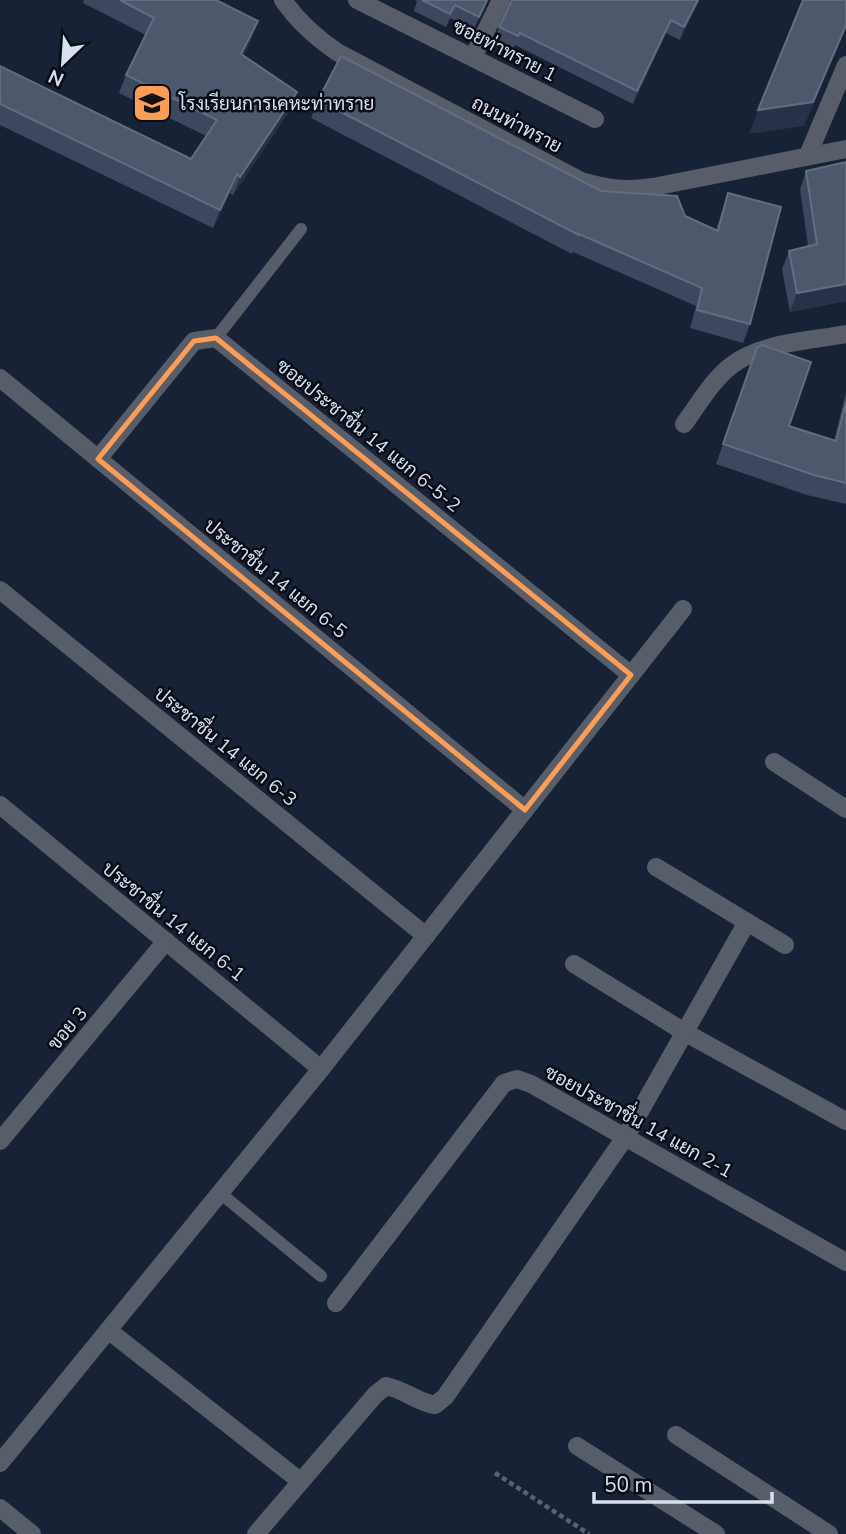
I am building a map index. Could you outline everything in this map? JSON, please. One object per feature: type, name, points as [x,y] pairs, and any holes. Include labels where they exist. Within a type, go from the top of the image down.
[{"type":"street","name":"ถนนท่าทราย","points":[[283,0],[310,34],[337,52],[581,181],[604,188],[622,191],[653,187],[846,149]]},
{"type":"street","name":"ซอยท่าทราย 1","points":[[357,0],[595,119]]},
{"type":"street","points":[[473,57],[501,0]]},
{"type":"street","points":[[808,155],[846,65]]},
{"type":"street","points":[[684,424],[729,366],[750,354],[776,346],[846,334]]},
{"type":"street","points":[[98,459],[194,341],[216,338]]},
{"type":"street","name":"ซอยประชาชื่น 14 แยก 6-5-2","points":[[216,338],[631,675]]},
{"type":"street","name":"ประชาชื่น 14 แยก 6-5","points":[[0,378],[524,810]]},
{"type":"street","name":"ประชาชื่น 14 แยก 6-3","points":[[0,590],[426,936]]},
{"type":"street","points":[[0,1463],[321,1069],[683,609]]},
{"type":"street","points":[[774,762],[846,809]]},
{"type":"street","name":"ประชาชื่น 14 แยก 6-1","points":[[2,811],[321,1069]]},
{"type":"street","points":[[656,867],[785,945]]},
{"type":"street","points":[[256,1534],[375,1395],[386,1387],[399,1389],[422,1403],[435,1405],[445,1397],[626,1136],[747,922]]},
{"type":"street","name":"ขอย 3","points":[[0,1141],[166,941]]},
{"type":"street","points":[[574,964],[686,1033],[846,1121]]},
{"type":"street","name":"ซอยประชาชื่น 14 แยก 2-1","points":[[336,1303],[503,1083],[517,1079],[626,1136],[846,1262]]},
{"type":"street","points":[[108,1330],[300,1481]]},
{"type":"street","points":[[676,1435],[830,1534]]},
{"type":"street","points":[[577,1446],[716,1534]]},
{"type":"street","points":[[0,1508],[32,1534]]},
{"type":"lane","points":[[216,338],[301,229]]},
{"type":"lane","points":[[220,1193],[321,1276]]},
{"type":"path","points":[[495,1473],[589,1534]]},
{"type":"highlighted area","points":[[216,338],[631,675],[525,810],[98,459],[194,341]]},
{"type":"building","points":[[120,0],[216,0],[258,21],[241,54],[297,92],[240,177],[237,174],[220,210],[0,104],[0,66],[191,159],[217,120],[126,75],[154,18]]},
{"type":"building","points":[[422,0],[487,0],[479,17],[455,5],[450,14]]},
{"type":"building","points":[[512,0],[698,0],[684,27],[671,20],[637,91],[520,33],[518,36],[499,27]]},
{"type":"building","points":[[803,0],[846,0],[846,25],[813,102],[758,110]]},
{"type":"building","points":[[341,56],[601,191],[677,196],[685,216],[718,231],[728,193],[781,207],[750,324],[697,310],[702,288],[579,235],[318,100]]},
{"type":"building","points":[[846,162],[846,284],[797,293],[789,251],[817,244],[806,171]]},
{"type":"building","points":[[762,345],[811,362],[789,426],[836,441],[846,402],[846,483],[723,444],[757,348]]},
{"type":"place","name":"โรงเรียนการเคหะท่าทราย","points":[[152,103]]}]
